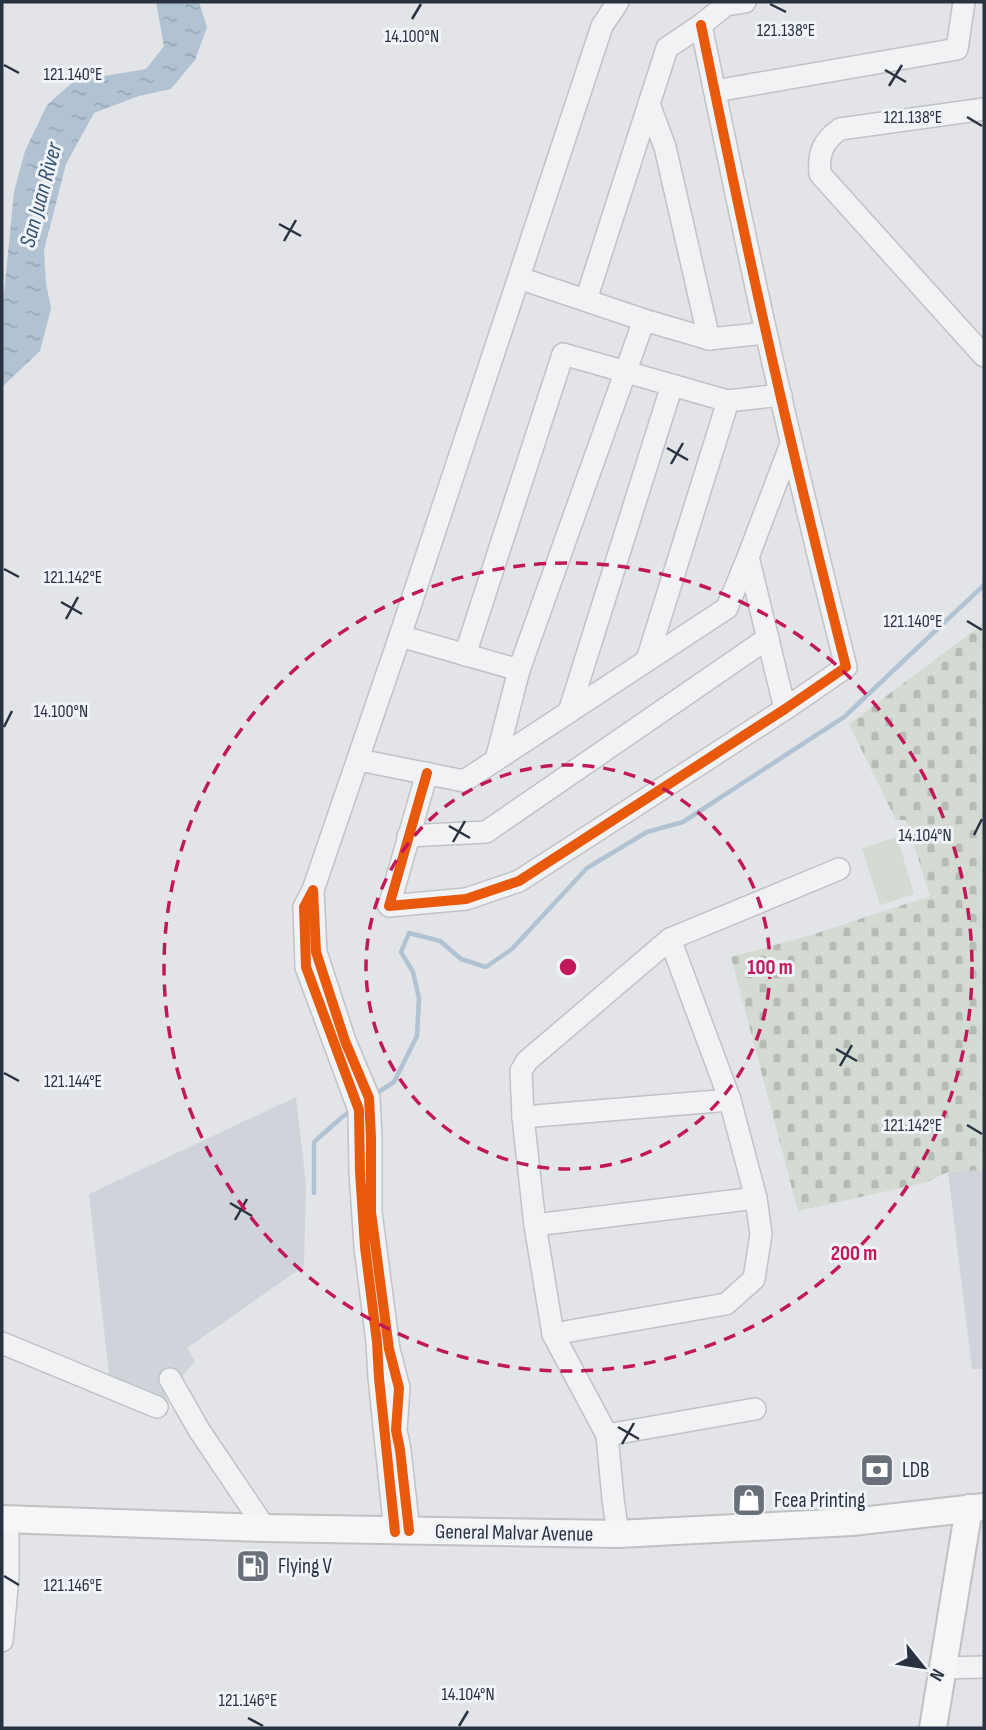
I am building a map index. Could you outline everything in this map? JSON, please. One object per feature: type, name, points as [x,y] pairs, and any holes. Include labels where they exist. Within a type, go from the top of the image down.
[{"type":"main road","name":"General Malvar Avenue","points":[[5,1519],[265,1528],[618,1534],[852,1522],[977,1507]]},
{"type":"main road","points":[[933,1728],[977,1507]]},
{"type":"street","points":[[402,1531],[400,1450],[396,1430],[399,1388],[389,1349],[371,1212],[369,1098],[345,1041],[316,952],[313,890],[359,760],[602,26],[618,2]]},
{"type":"street","points":[[586,300],[667,48],[726,5],[745,2]]},
{"type":"street","points":[[715,91],[957,49],[964,2]]},
{"type":"street","points":[[427,773],[389,906],[466,899],[519,881],[846,667],[791,444],[701,25]]},
{"type":"street","points":[[649,104],[665,147],[709,339]]},
{"type":"street","points":[[984,109],[840,129],[827,138],[819,160],[820,174],[984,356]]},
{"type":"street","points":[[519,278],[709,339],[766,333]]},
{"type":"street","points":[[496,760],[519,670],[643,320]]},
{"type":"street","points":[[464,655],[563,354],[728,401],[781,395]]},
{"type":"street","points":[[569,712],[672,385]]},
{"type":"street","points":[[647,660],[728,401]]},
{"type":"street","points":[[359,760],[464,781],[727,608],[791,444]]},
{"type":"street","points":[[748,557],[785,709]]},
{"type":"street","points":[[734,591],[758,596]]},
{"type":"street","points":[[400,636],[519,670]]},
{"type":"street","points":[[408,836],[486,832],[768,638]]},
{"type":"street","points":[[618,1534],[607,1434],[553,1334],[535,1225],[523,1117],[521,1072],[527,1061],[670,939],[839,869]]},
{"type":"street","points":[[553,1334],[726,1304],[754,1279],[761,1234],[756,1198],[730,1100],[670,939]]},
{"type":"street","points":[[523,1117],[730,1100]]},
{"type":"street","points":[[535,1225],[756,1198]]},
{"type":"street","points":[[2,1343],[157,1407]]},
{"type":"street","points":[[170,1378],[199,1430],[265,1528]]},
{"type":"street","points":[[607,1434],[755,1409]]},
{"type":"street","points":[[2,1641],[8,1577],[5,1519]]},
{"type":"street","points":[[943,1668],[984,1667]]},
{"type":"shaded area","points":[[296,1097],[306,1185],[304,1266],[187,1348],[195,1361],[161,1403],[116,1385],[109,1375],[89,1194]]},
{"type":"shaded area","points":[[984,1170],[984,1369],[972,1369],[948,1172]]},
{"type":"green space","points":[[984,623],[984,1170],[948,1172],[927,1182],[798,1211],[731,957],[808,936],[930,896],[906,820],[896,820],[849,724]]},
{"type":"green space","points":[[897,837],[914,894],[880,905],[862,848]]},
{"type":"water","name":"San Juan River","points":[[156,2],[199,2],[207,27],[195,60],[171,89],[139,96],[94,113],[66,164],[44,250],[51,309],[40,351],[2,387],[2,314],[14,192],[25,151],[47,105],[74,81],[146,69],[164,46]]},
{"type":"waterway","points":[[374,1095],[394,1082],[417,1036],[419,998],[413,972],[401,952],[409,933],[440,941],[461,959],[486,967],[512,949],[587,868],[647,832],[683,822],[844,717],[984,585]]},
{"type":"waterway","points":[[314,1193],[314,1142],[352,1110]]},
{"type":"cycle path","points":[[427,773],[389,906],[466,899],[519,881],[846,667],[775,374],[701,25]]},
{"type":"cycle path","points":[[395,1532],[365,1247],[359,1110],[306,967],[304,907],[313,890],[316,952],[345,1041],[369,1098],[371,1212],[389,1349],[399,1388],[396,1430],[409,1531]]},
{"type":"place","name":"LDB","points":[[877,1470]]},
{"type":"place","name":"Fcea Printing","points":[[749,1500]]},
{"type":"place","name":"Flying V","points":[[253,1566]]}]
